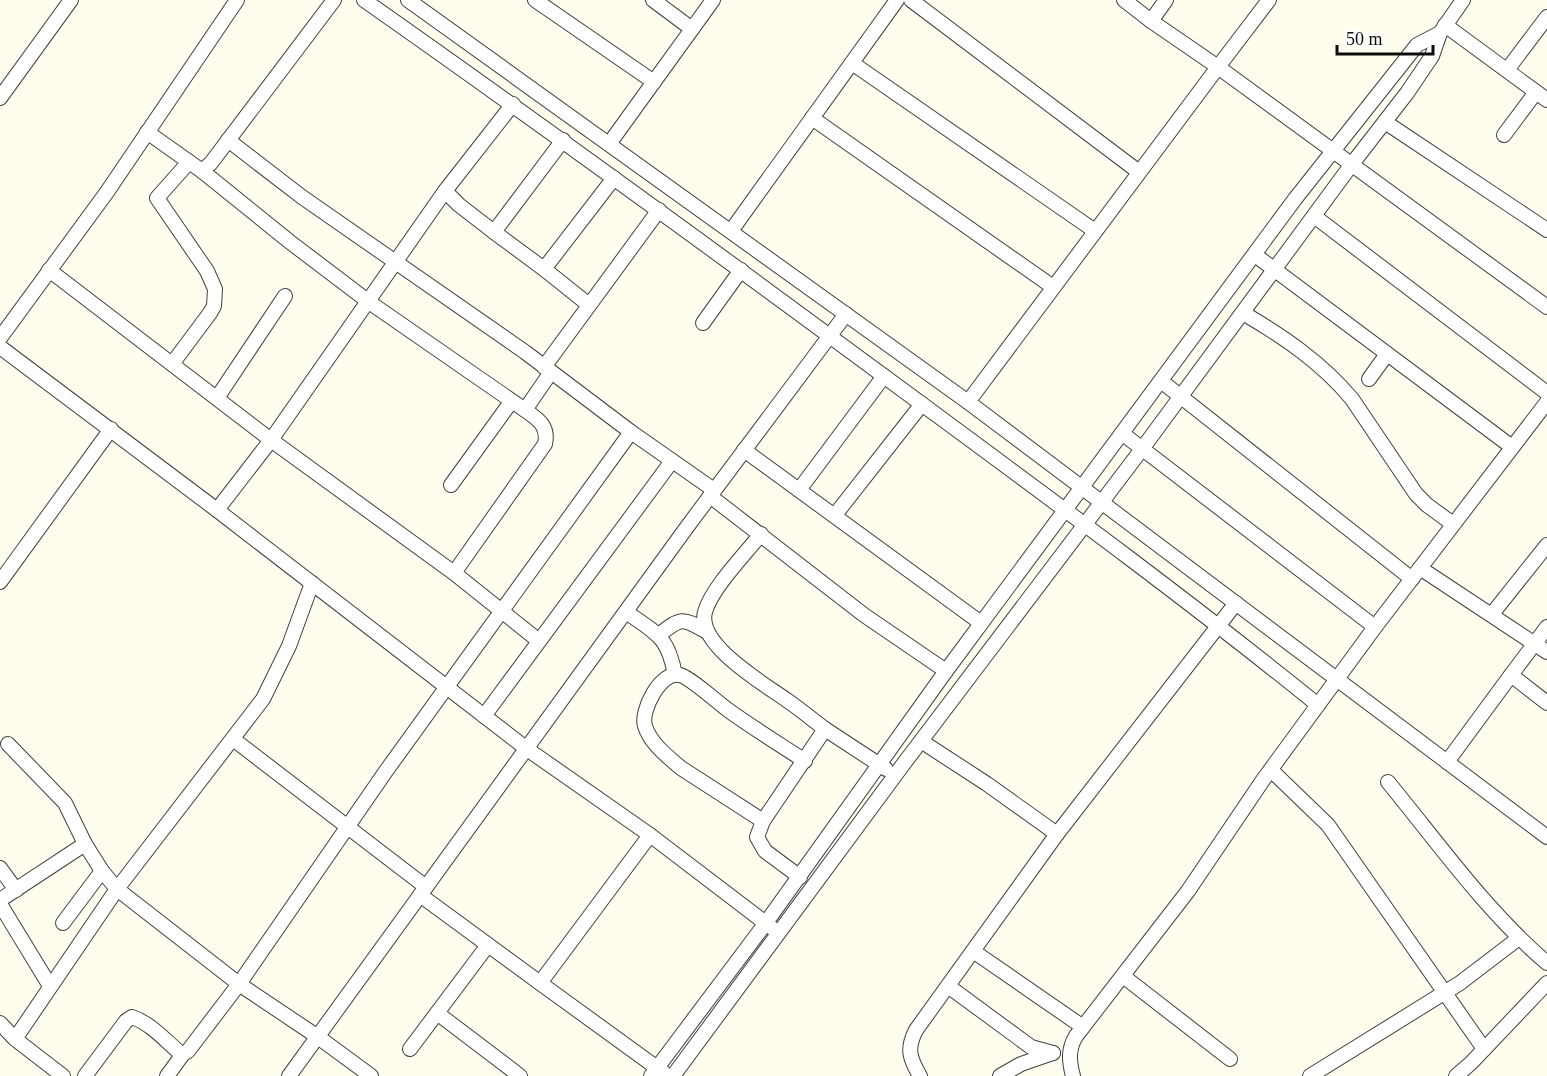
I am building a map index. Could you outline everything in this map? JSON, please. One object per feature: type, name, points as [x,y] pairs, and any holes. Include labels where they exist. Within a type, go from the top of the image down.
[{"type":"street","points":[[0,98],[71,0]]},
{"type":"street","points":[[0,338],[106,192],[237,0]]},
{"type":"street","points":[[202,171],[211,163],[334,0]]},
{"type":"street","points":[[364,0],[513,104],[741,270],[1219,625],[1318,705]]},
{"type":"street","points":[[408,0],[968,402],[1100,504],[1337,678],[1547,837]]},
{"type":"street","points":[[535,0],[654,82]]},
{"type":"street","points":[[653,0],[692,29]]},
{"type":"street","points":[[609,144],[713,0]]},
{"type":"street","points":[[731,231],[897,0]]},
{"type":"street","points":[[911,0],[1139,172]]},
{"type":"street","points":[[1124,0],[1547,307]]},
{"type":"street","points":[[1150,21],[1166,0]]},
{"type":"street","points":[[968,402],[1269,0]]},
{"type":"street","points":[[662,1074],[780,932],[1182,396],[1432,56],[1443,29],[1463,0]]},
{"type":"street","points":[[1507,70],[1547,17]]},
{"type":"street","points":[[1443,29],[1507,70],[1542,96],[1504,135]]},
{"type":"street","points":[[662,1074],[765,924],[881,765],[946,671],[1295,199],[1417,45],[1443,29]]},
{"type":"street","points":[[852,63],[1095,231]]},
{"type":"street","points":[[217,510],[271,440],[445,191],[513,104]]},
{"type":"street","points":[[813,118],[1053,287]]},
{"type":"street","points":[[1385,122],[1547,230]]},
{"type":"street","points":[[147,132],[202,171],[369,302],[543,424],[546,431],[545,444],[454,573]]},
{"type":"street","points":[[228,140],[302,197],[548,369],[672,461],[864,615],[946,671]]},
{"type":"street","points":[[494,232],[562,140]]},
{"type":"street","points":[[172,364],[210,313],[215,297],[215,289],[207,271],[157,198],[189,162]]},
{"type":"street","points":[[544,269],[614,178]]},
{"type":"street","points":[[445,191],[589,305]]},
{"type":"street","points":[[525,410],[589,305],[659,210]]},
{"type":"street","points":[[1314,216],[1547,393]]},
{"type":"street","points":[[1255,255],[1512,447]]},
{"type":"street","points":[[50,270],[271,440],[454,573],[539,641]]},
{"type":"street","points":[[704,323],[741,270]]},
{"type":"street","points":[[217,398],[285,296]]},
{"type":"street","points":[[1243,313],[1309,356],[1340,385],[1352,399],[1416,494],[1453,525]]},
{"type":"street","points":[[289,1076],[712,493],[846,314]]},
{"type":"street","points":[[0,347],[111,429],[527,749],[650,835],[765,924],[780,932]]},
{"type":"street","points":[[1369,380],[1387,354]]},
{"type":"street","points":[[799,490],[884,376]]},
{"type":"street","points":[[1161,381],[1416,573],[1492,614],[1541,648]]},
{"type":"street","points":[[451,485],[511,402]]},
{"type":"street","points":[[1073,1076],[1069,1057],[1072,1042],[1188,891],[1337,678],[1547,402]]},
{"type":"street","points":[[835,515],[922,404]]},
{"type":"street","points":[[0,582],[111,429]]},
{"type":"street","points":[[167,1076],[183,1054],[194,1047],[347,827],[631,432]]},
{"type":"street","points":[[1122,434],[1375,627]]},
{"type":"street","points":[[744,450],[981,623]]},
{"type":"street","points":[[484,716],[672,461]]},
{"type":"street","points":[[761,534],[712,596],[703,621],[707,632],[715,643],[756,679],[825,729],[896,775]]},
{"type":"street","points":[[1492,614],[1547,545]]},
{"type":"street","points":[[15,1039],[151,842],[263,699],[276,674],[312,583]]},
{"type":"street","points":[[920,1076],[909,1051],[911,1038],[1057,834],[1236,603]]},
{"type":"street","points":[[626,612],[659,635],[671,653],[675,675]]},
{"type":"street","points":[[659,635],[675,622],[688,621],[707,632]]},
{"type":"street","points":[[1447,762],[1511,675],[1541,648],[1547,627]]},
{"type":"street","points":[[1511,675],[1547,703]]},
{"type":"street","points":[[763,821],[681,768],[669,758],[649,734],[644,718],[646,707],[662,682],[668,676],[687,678],[729,711],[805,761]]},
{"type":"street","points":[[800,877],[773,858],[760,844],[758,837],[763,821],[825,729]]},
{"type":"street","points":[[233,739],[347,827],[488,945],[662,1074]]},
{"type":"street","points":[[921,741],[987,783],[1057,834]]},
{"type":"street","points":[[8,744],[65,803],[102,871],[117,889],[239,984],[371,1076]]},
{"type":"street","points":[[1271,770],[1328,825],[1484,1049]]},
{"type":"street","points":[[1388,782],[1477,891],[1519,938],[1547,963]]},
{"type":"street","points":[[540,983],[650,835]]},
{"type":"street","points":[[50,986],[0,902],[86,844]]},
{"type":"street","points":[[0,868],[16,890]]},
{"type":"street","points":[[63,923],[102,871]]},
{"type":"street","points":[[1310,1076],[1479,971],[1519,938]]},
{"type":"street","points":[[410,1049],[488,945]]},
{"type":"street","points":[[973,951],[1083,1027]]},
{"type":"street","points":[[1123,975],[1230,1059]]},
{"type":"street","points":[[1456,1076],[1547,982]]},
{"type":"street","points":[[948,986],[1031,1047],[1069,1057]]},
{"type":"street","points":[[437,1013],[520,1076]]},
{"type":"street","points":[[85,1076],[126,1020],[132,1017],[141,1020],[183,1054]]},
{"type":"street","points":[[0,1023],[15,1039],[63,1076]]},
{"type":"street","points":[[1000,1076],[1021,1064],[1053,1053]]}]
